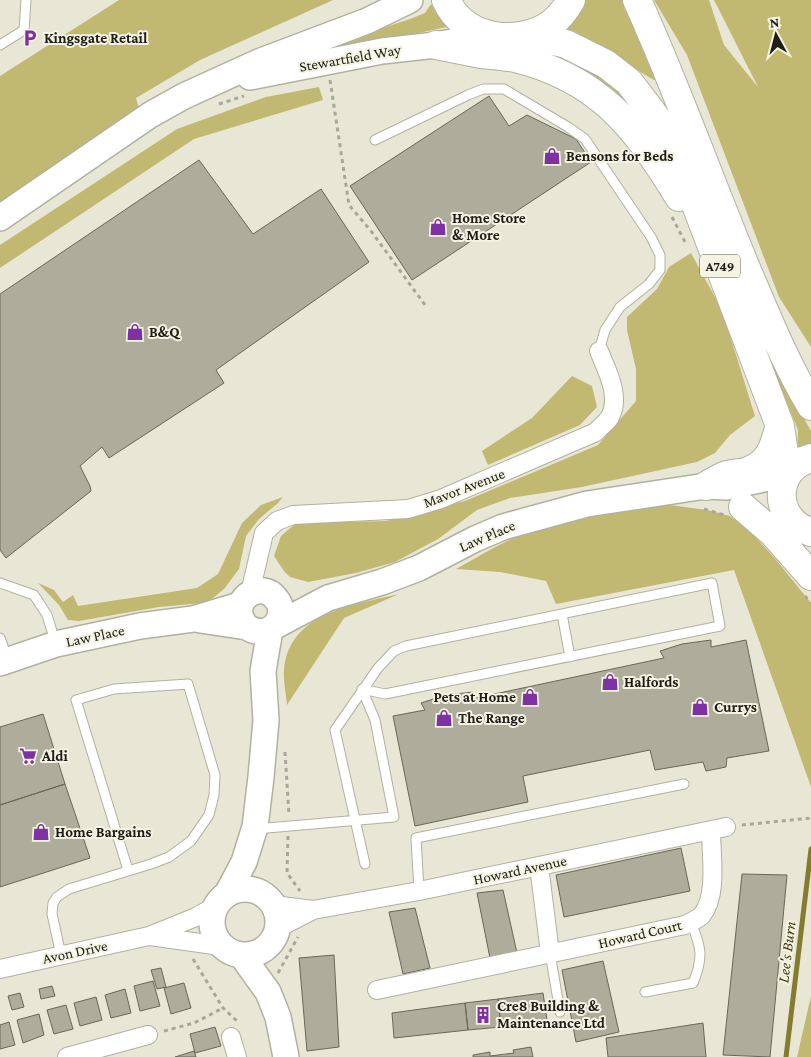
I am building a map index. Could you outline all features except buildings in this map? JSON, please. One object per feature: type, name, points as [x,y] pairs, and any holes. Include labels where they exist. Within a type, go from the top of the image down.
[{"type":"main road","name":"A749","points":[[446,0],[461,19],[474,30],[488,35],[507,37],[528,35],[566,44],[606,64],[629,82],[658,119],[675,152],[696,238],[756,322],[781,345],[793,374],[811,406]]},
{"type":"main road","name":"A749","points":[[528,35],[551,24],[571,0]]},
{"type":"main road","name":"A749","points":[[637,0],[683,108],[756,322],[780,426],[787,474],[782,489],[782,504],[789,518],[803,528],[811,553]]},
{"type":"main road","points":[[436,45],[513,58],[539,65],[562,74],[591,91],[628,124],[663,170],[688,212],[696,238]]},
{"type":"main road","points":[[658,119],[683,108]]},
{"type":"main road","points":[[781,345],[802,363],[811,377]]},
{"type":"main road","points":[[703,497],[725,476],[747,472],[767,459],[773,449],[780,426]]},
{"type":"main road","points":[[787,474],[800,462],[811,458]]},
{"type":"main road","points":[[737,511],[773,533],[805,583]]},
{"type":"street","name":"Stewartfield Way","points":[[0,218],[150,116],[184,96],[261,60],[367,21],[410,0]]},
{"type":"street","name":"Stewartfield Way","points":[[213,84],[382,51],[436,45],[488,35]]},
{"type":"street","name":"Mavor Avenue","points":[[268,992],[271,919],[258,864],[259,852],[270,827],[274,796],[272,748],[266,720],[260,613],[258,554],[264,533],[277,521],[293,515],[408,509],[441,499],[596,432],[610,417],[614,400],[612,385],[599,352]]},
{"type":"street","name":"Law Place","points":[[3,654],[140,626],[260,613],[328,598],[382,582],[419,568],[503,527],[587,504],[654,495],[703,497],[726,487],[787,474]]},
{"type":"street","name":"Law Place","points":[[654,495],[712,499],[737,511],[803,528]]},
{"type":"street","name":"Mavor Avenue","points":[[222,900],[244,862],[270,827]]},
{"type":"street","name":"Howard Avenue","points":[[271,919],[419,891],[718,829]]},
{"type":"street","name":"Howard Court","points":[[377,990],[685,925],[702,916],[710,898],[718,829]]},
{"type":"street","points":[[539,866],[550,954]]},
{"type":"street","points":[[236,890],[256,891],[271,919],[260,953],[231,951],[215,937],[212,916],[222,900],[236,890]]},
{"type":"street","name":"Avon Drive","points":[[0,969],[149,936],[196,917],[222,900]]},
{"type":"street","name":"Avon Drive","points":[[149,936],[231,951]]},
{"type":"street","name":"Mavor Avenue","points":[[231,951],[268,992],[278,1017],[286,1057]]},
{"type":"street","points":[[235,1030],[237,1057]]},
{"type":"street","points":[[72,1056],[148,1035]]},
{"type":"lane","points":[[0,45],[24,30],[26,0]]},
{"type":"lane","points":[[375,140],[483,89],[504,89],[585,139],[651,237],[660,255],[660,270],[649,284],[620,307],[605,330],[599,352]]},
{"type":"lane","points":[[0,583],[34,595],[47,615],[56,644]]},
{"type":"lane","points":[[362,689],[385,694],[720,626],[712,584],[406,646],[394,651],[362,689],[335,730],[365,864]]},
{"type":"lane","points":[[562,614],[570,657]]},
{"type":"lane","points":[[61,954],[52,914],[53,903],[57,897],[69,889],[169,857],[191,841],[209,815],[214,796],[215,775],[188,684],[114,689],[76,700],[128,870]]},
{"type":"lane","points":[[270,827],[394,817],[375,720],[362,689]]},
{"type":"lane","points":[[419,891],[416,838],[684,784]]},
{"type":"lane","points":[[645,992],[692,983],[700,967],[700,944],[691,922]]},
{"type":"lane","points":[[550,954],[560,1012]]},
{"type":"path","points":[[322,80],[330,78],[349,204],[425,305]]},
{"type":"path","points":[[668,211],[696,238]]},
{"type":"path","points":[[703,497],[737,511]]},
{"type":"path","points":[[805,583],[811,603]]},
{"type":"path","points":[[270,827],[285,745]]},
{"type":"path","points":[[718,829],[811,818]]},
{"type":"path","points":[[183,941],[235,1030]]},
{"type":"path","points":[[148,1035],[194,1023],[223,1008]]},
{"type":"shaded area","points":[[119,0],[333,0],[200,60],[136,98],[139,109],[0,202],[0,76]]},
{"type":"shaded area","points":[[584,0],[625,0],[659,80],[654,80],[577,35],[561,30]]},
{"type":"shaded area","points":[[654,0],[709,0],[724,45],[758,87],[714,0],[811,0],[811,347],[779,297],[687,55]]},
{"type":"shaded area","points":[[431,4],[447,27],[333,51],[332,45],[425,13]]},
{"type":"shaded area","points":[[525,48],[565,58],[602,76],[622,94],[644,126]]},
{"type":"shaded area","points":[[319,87],[323,100],[194,139],[0,268],[0,245],[177,129],[266,97]]},
{"type":"shaded area","points":[[691,253],[722,310],[755,416],[730,435],[715,453],[697,462],[582,487],[510,498],[477,510],[438,539],[395,562],[356,573],[308,582],[290,577],[284,571],[274,556],[281,536],[296,523],[386,521],[465,501],[598,445],[636,401],[636,369],[627,330],[627,317],[657,289],[669,267]]},
{"type":"shaded area","points":[[770,361],[778,371],[811,431],[811,449],[797,454],[798,430]]},
{"type":"shaded area","points":[[572,376],[592,386],[597,407],[580,425],[488,465],[482,451],[532,418]]},
{"type":"shaded area","points":[[283,497],[259,519],[246,536],[239,569],[224,589],[213,598],[202,603],[159,607],[79,621],[68,620],[59,605],[38,583],[54,590],[63,602],[73,595],[78,606],[197,588],[218,574],[242,523],[261,505]]},
{"type":"shaded area","points":[[655,503],[707,510],[730,516],[753,534],[811,603],[811,787],[734,570],[556,604],[546,581],[500,572],[456,569],[507,541],[539,528],[582,517]]},
{"type":"shaded area","points":[[399,594],[344,618],[287,705],[284,670],[289,651],[298,635],[311,623],[326,614],[363,602]]},
{"type":"shaded area","points":[[811,996],[811,1057],[797,1057]]},
{"type":"waterway","name":"Lee's Burn","points":[[786,1057],[811,849]]},
{"type":"place","name":"Kingsgate Retail","points":[[30,38]]},
{"type":"place","name":"Bensons for Beds","points":[[552,156]]},
{"type":"place","name":"Home Store & More","points":[[438,227]]},
{"type":"place","name":"B&Q","points":[[135,332]]},
{"type":"place","name":"Halfords","points":[[610,682]]},
{"type":"place","name":"Pets at Home","points":[[530,697]]},
{"type":"place","name":"Currys","points":[[700,707]]},
{"type":"place","name":"The Range","points":[[444,718]]},
{"type":"place","name":"Aldi","points":[[28,756]]},
{"type":"place","name":"Home Bargains","points":[[41,832]]},
{"type":"place","name":"Cre8 Building & Maintenance Ltd","points":[[483,1015]]}]
